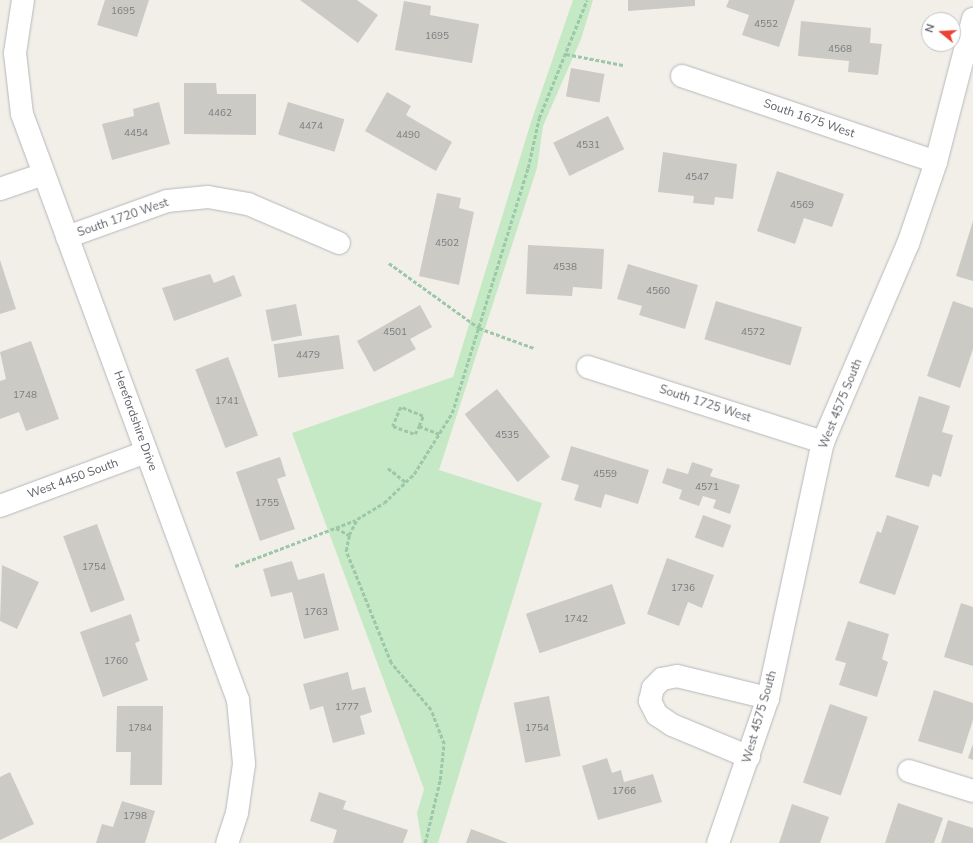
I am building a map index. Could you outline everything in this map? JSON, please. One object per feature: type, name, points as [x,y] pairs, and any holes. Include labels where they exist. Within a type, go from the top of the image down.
[{"type":"street","name":"Herefordshire Drive","points":[[23,0],[15,53],[22,114],[238,700],[244,764],[237,813],[227,843]]},
{"type":"street","name":"West 4575 South","points":[[718,843],[749,757],[768,698],[823,442],[908,244],[936,162],[973,19]]},
{"type":"street","name":"South 1675 West","points":[[682,76],[936,162]]},
{"type":"street","points":[[0,189],[44,174]]},
{"type":"street","name":"South 1720 West","points":[[67,238],[167,201],[208,197],[248,204],[339,243]]},
{"type":"street","name":"South 1725 West","points":[[588,367],[823,442]]},
{"type":"street","name":"West 4450 South","points":[[0,506],[146,452]]},
{"type":"street","points":[[749,757],[672,725],[657,715],[650,700],[653,688],[662,679],[677,676],[768,698]]},
{"type":"street","points":[[909,771],[973,791]]},
{"type":"path","points":[[235,566],[336,528],[356,519],[384,503],[406,482],[440,434],[452,413],[479,328],[540,118],[587,0]]},
{"type":"path","points":[[566,54],[623,65]]},
{"type":"path","points":[[389,263],[479,328],[534,348]]},
{"type":"path","points":[[401,407],[423,416],[418,426],[415,434],[393,426],[401,407]]},
{"type":"path","points":[[418,426],[440,434]]},
{"type":"path","points":[[388,468],[406,482]]},
{"type":"path","points":[[356,519],[349,535],[346,551],[391,663],[431,710],[444,744],[440,780],[424,843]]},
{"type":"path","points":[[336,528],[349,535]]},
{"type":"green space","points":[[573,0],[593,0],[581,39],[543,126],[537,168],[439,470],[542,503],[438,843],[422,843],[417,813],[424,789],[292,433],[453,377],[531,122]]},
{"type":"building","points":[[105,0],[149,0],[137,37],[97,25]]},
{"type":"building","points":[[300,0],[357,0],[378,15],[358,43]]},
{"type":"building","points":[[628,0],[695,0],[695,6],[628,11]]},
{"type":"building","points":[[729,0],[795,0],[779,47],[742,35],[749,15],[726,7]]},
{"type":"building","points":[[404,1],[431,6],[430,15],[479,24],[472,63],[395,50]]},
{"type":"building","points":[[801,21],[871,28],[870,43],[882,44],[878,75],[848,72],[849,61],[798,56]]},
{"type":"building","points":[[571,68],[604,74],[599,102],[566,97]]},
{"type":"building","points":[[184,83],[216,83],[217,94],[256,94],[256,135],[184,134]]},
{"type":"building","points":[[387,92],[411,106],[406,115],[452,142],[436,171],[365,131]]},
{"type":"building","points":[[159,102],[170,144],[112,160],[102,124],[134,116],[133,109]]},
{"type":"building","points":[[288,102],[344,119],[334,152],[278,135]]},
{"type":"building","points":[[608,116],[624,149],[569,176],[553,143]]},
{"type":"building","points":[[663,152],[737,164],[733,199],[715,197],[714,205],[693,203],[694,196],[658,192]]},
{"type":"building","points":[[777,171],[844,194],[832,227],[804,218],[795,244],[757,231]]},
{"type":"building","points":[[437,193],[461,198],[459,208],[474,212],[459,285],[419,276]]},
{"type":"building","points":[[973,221],[973,281],[956,276]]},
{"type":"building","points":[[528,245],[604,249],[602,289],[573,287],[572,296],[526,294]]},
{"type":"building","points":[[0,260],[16,309],[0,314]]},
{"type":"building","points":[[628,264],[698,285],[685,329],[639,315],[642,306],[617,299]]},
{"type":"building","points":[[210,274],[214,283],[234,275],[242,296],[174,321],[162,288]]},
{"type":"building","points":[[716,301],[802,327],[790,366],[704,339]]},
{"type":"building","points":[[953,301],[973,308],[973,349],[960,388],[927,376]]},
{"type":"building","points":[[296,304],[302,335],[272,341],[266,310]]},
{"type":"building","points":[[420,305],[432,327],[410,339],[416,349],[374,372],[357,341]]},
{"type":"building","points":[[339,335],[344,369],[278,378],[274,344]]},
{"type":"building","points":[[31,341],[59,419],[26,431],[19,412],[0,419],[0,381],[6,379],[0,352]]},
{"type":"building","points":[[228,357],[258,435],[225,448],[195,370]]},
{"type":"building","points":[[497,389],[550,457],[518,482],[465,414]]},
{"type":"building","points":[[919,396],[950,406],[942,432],[953,435],[941,477],[933,474],[929,487],[895,477]]},
{"type":"building","points":[[571,446],[649,470],[638,504],[605,494],[601,508],[574,500],[579,485],[561,480]]},
{"type":"building","points":[[280,457],[286,476],[277,479],[295,529],[260,541],[236,472]]},
{"type":"building","points":[[692,462],[713,469],[710,476],[740,485],[730,514],[713,508],[716,500],[703,496],[699,506],[679,499],[682,490],[662,483],[667,468],[688,474]]},
{"type":"building","points":[[703,515],[731,525],[723,548],[695,538]]},
{"type":"building","points":[[887,515],[919,526],[895,595],[859,583],[877,531],[881,533]]},
{"type":"building","points":[[97,524],[125,600],[91,612],[63,536]]},
{"type":"building","points":[[667,558],[714,575],[702,608],[688,602],[679,626],[647,614]]},
{"type":"building","points":[[292,561],[298,580],[324,573],[339,630],[304,639],[292,592],[271,597],[263,569]]},
{"type":"building","points":[[2,565],[39,582],[17,629],[0,621]]},
{"type":"building","points":[[612,584],[626,624],[540,653],[526,614]]},
{"type":"building","points":[[961,603],[973,607],[973,666],[944,657]]},
{"type":"building","points":[[131,614],[140,641],[135,643],[148,680],[103,697],[80,632]]},
{"type":"building","points":[[848,621],[889,634],[882,659],[888,662],[877,697],[839,685],[846,663],[835,660]]},
{"type":"building","points":[[348,672],[352,690],[365,687],[372,712],[360,716],[365,734],[333,743],[323,706],[310,710],[303,684]]},
{"type":"building","points":[[934,690],[973,703],[973,720],[962,754],[918,741]]},
{"type":"building","points":[[549,696],[561,756],[525,763],[514,703]]},
{"type":"building","points":[[830,704],[868,717],[841,796],[803,782]]},
{"type":"building","points":[[117,706],[163,706],[162,785],[130,785],[131,752],[116,752]]},
{"type":"building","points":[[973,744],[973,760],[968,758]]},
{"type":"building","points":[[607,758],[612,773],[621,770],[624,782],[653,774],[662,802],[598,820],[582,766]]},
{"type":"building","points":[[10,772],[34,824],[0,840],[0,777]]},
{"type":"building","points":[[319,792],[346,801],[343,809],[408,830],[403,843],[333,843],[337,830],[310,821]]},
{"type":"building","points":[[122,801],[155,811],[145,843],[96,843],[102,824],[113,827]]},
{"type":"building","points":[[898,803],[943,818],[934,843],[885,843]]},
{"type":"building","points":[[792,804],[829,817],[820,843],[779,843]]},
{"type":"building","points":[[948,820],[973,828],[973,843],[941,843]]},
{"type":"building","points":[[471,829],[508,843],[466,843]]}]
